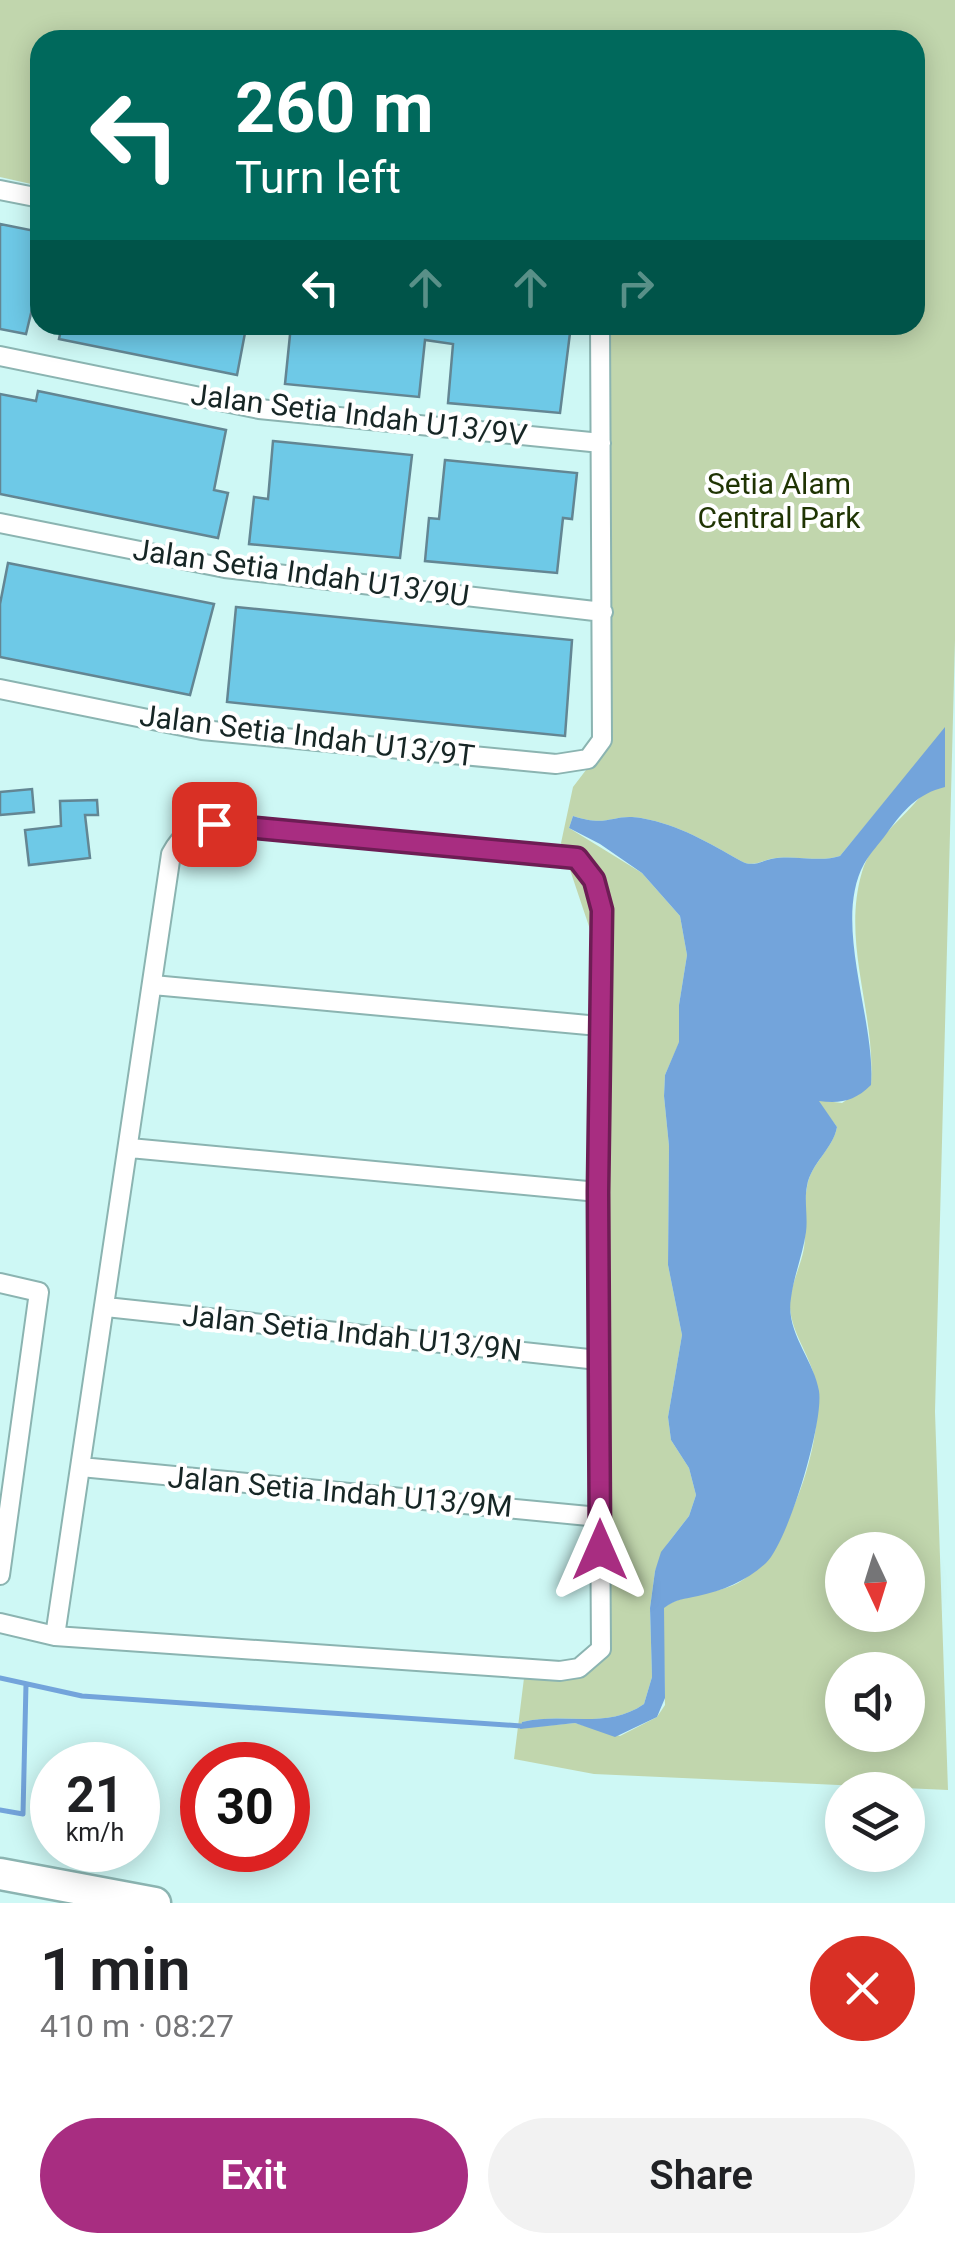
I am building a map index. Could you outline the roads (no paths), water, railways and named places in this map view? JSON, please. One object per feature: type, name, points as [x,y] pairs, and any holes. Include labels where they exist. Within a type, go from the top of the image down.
[{"type":"highway","points":[[0,1874],[155,1903]]},
{"type":"street","points":[[0,190],[30,196]]},
{"type":"street","points":[[600,335],[602,612]]},
{"type":"street","name":"Jalan Setia Indah U13/9V","points":[[0,356],[259,409],[601,443]]},
{"type":"street","name":"Jalan Setia Indah U13/9U","points":[[0,524],[226,568],[602,612]]},
{"type":"street","name":"Jalan Setia Indah U13/9T","points":[[0,690],[202,730],[556,764],[588,759],[602,740],[602,612]]},
{"type":"street","points":[[0,1623],[54,1636],[560,1671],[578,1668],[600,1649],[598,1192],[602,910],[594,880],[577,858],[214,824],[196,827],[180,838],[172,854],[54,1636]]},
{"type":"street","points":[[153,985],[599,1026]]},
{"type":"street","points":[[130,1148],[598,1192]]},
{"type":"street","points":[[0,1284],[39,1292],[8,1454],[0,1575]]},
{"type":"street","name":"Jalan Setia Indah U13/9N","points":[[106,1306],[598,1360]]},
{"type":"street","name":"Jalan Setia Indah U13/9M","points":[[81,1467],[599,1517]]},
{"type":"water","points":[[945,727],[945,787],[905,810],[866,860],[855,888],[853,943],[868,1031],[871,1085],[847,1100],[819,1101],[837,1127],[807,1186],[806,1232],[790,1310],[816,1379],[819,1406],[810,1454],[784,1532],[766,1563],[751,1575],[726,1588],[664,1608],[665,1698],[657,1717],[615,1737],[575,1723],[520,1729],[522,1722],[615,1716],[644,1704],[652,1677],[650,1608],[655,1571],[661,1552],[689,1516],[696,1495],[689,1468],[671,1440],[668,1417],[682,1335],[668,1265],[669,1146],[664,1096],[665,1075],[679,1042],[679,1005],[687,955],[680,916],[642,873],[569,828],[573,816],[595,821],[631,817],[655,821],[693,835],[748,864],[779,858],[840,856]]},
{"type":"waterway","points":[[0,1678],[82,1696],[521,1726]]},
{"type":"waterway","points":[[0,1810],[23,1814],[26,1684]]},
{"type":"park label","name":"Setia Alam Central Park","points":[[779,501]]}]
